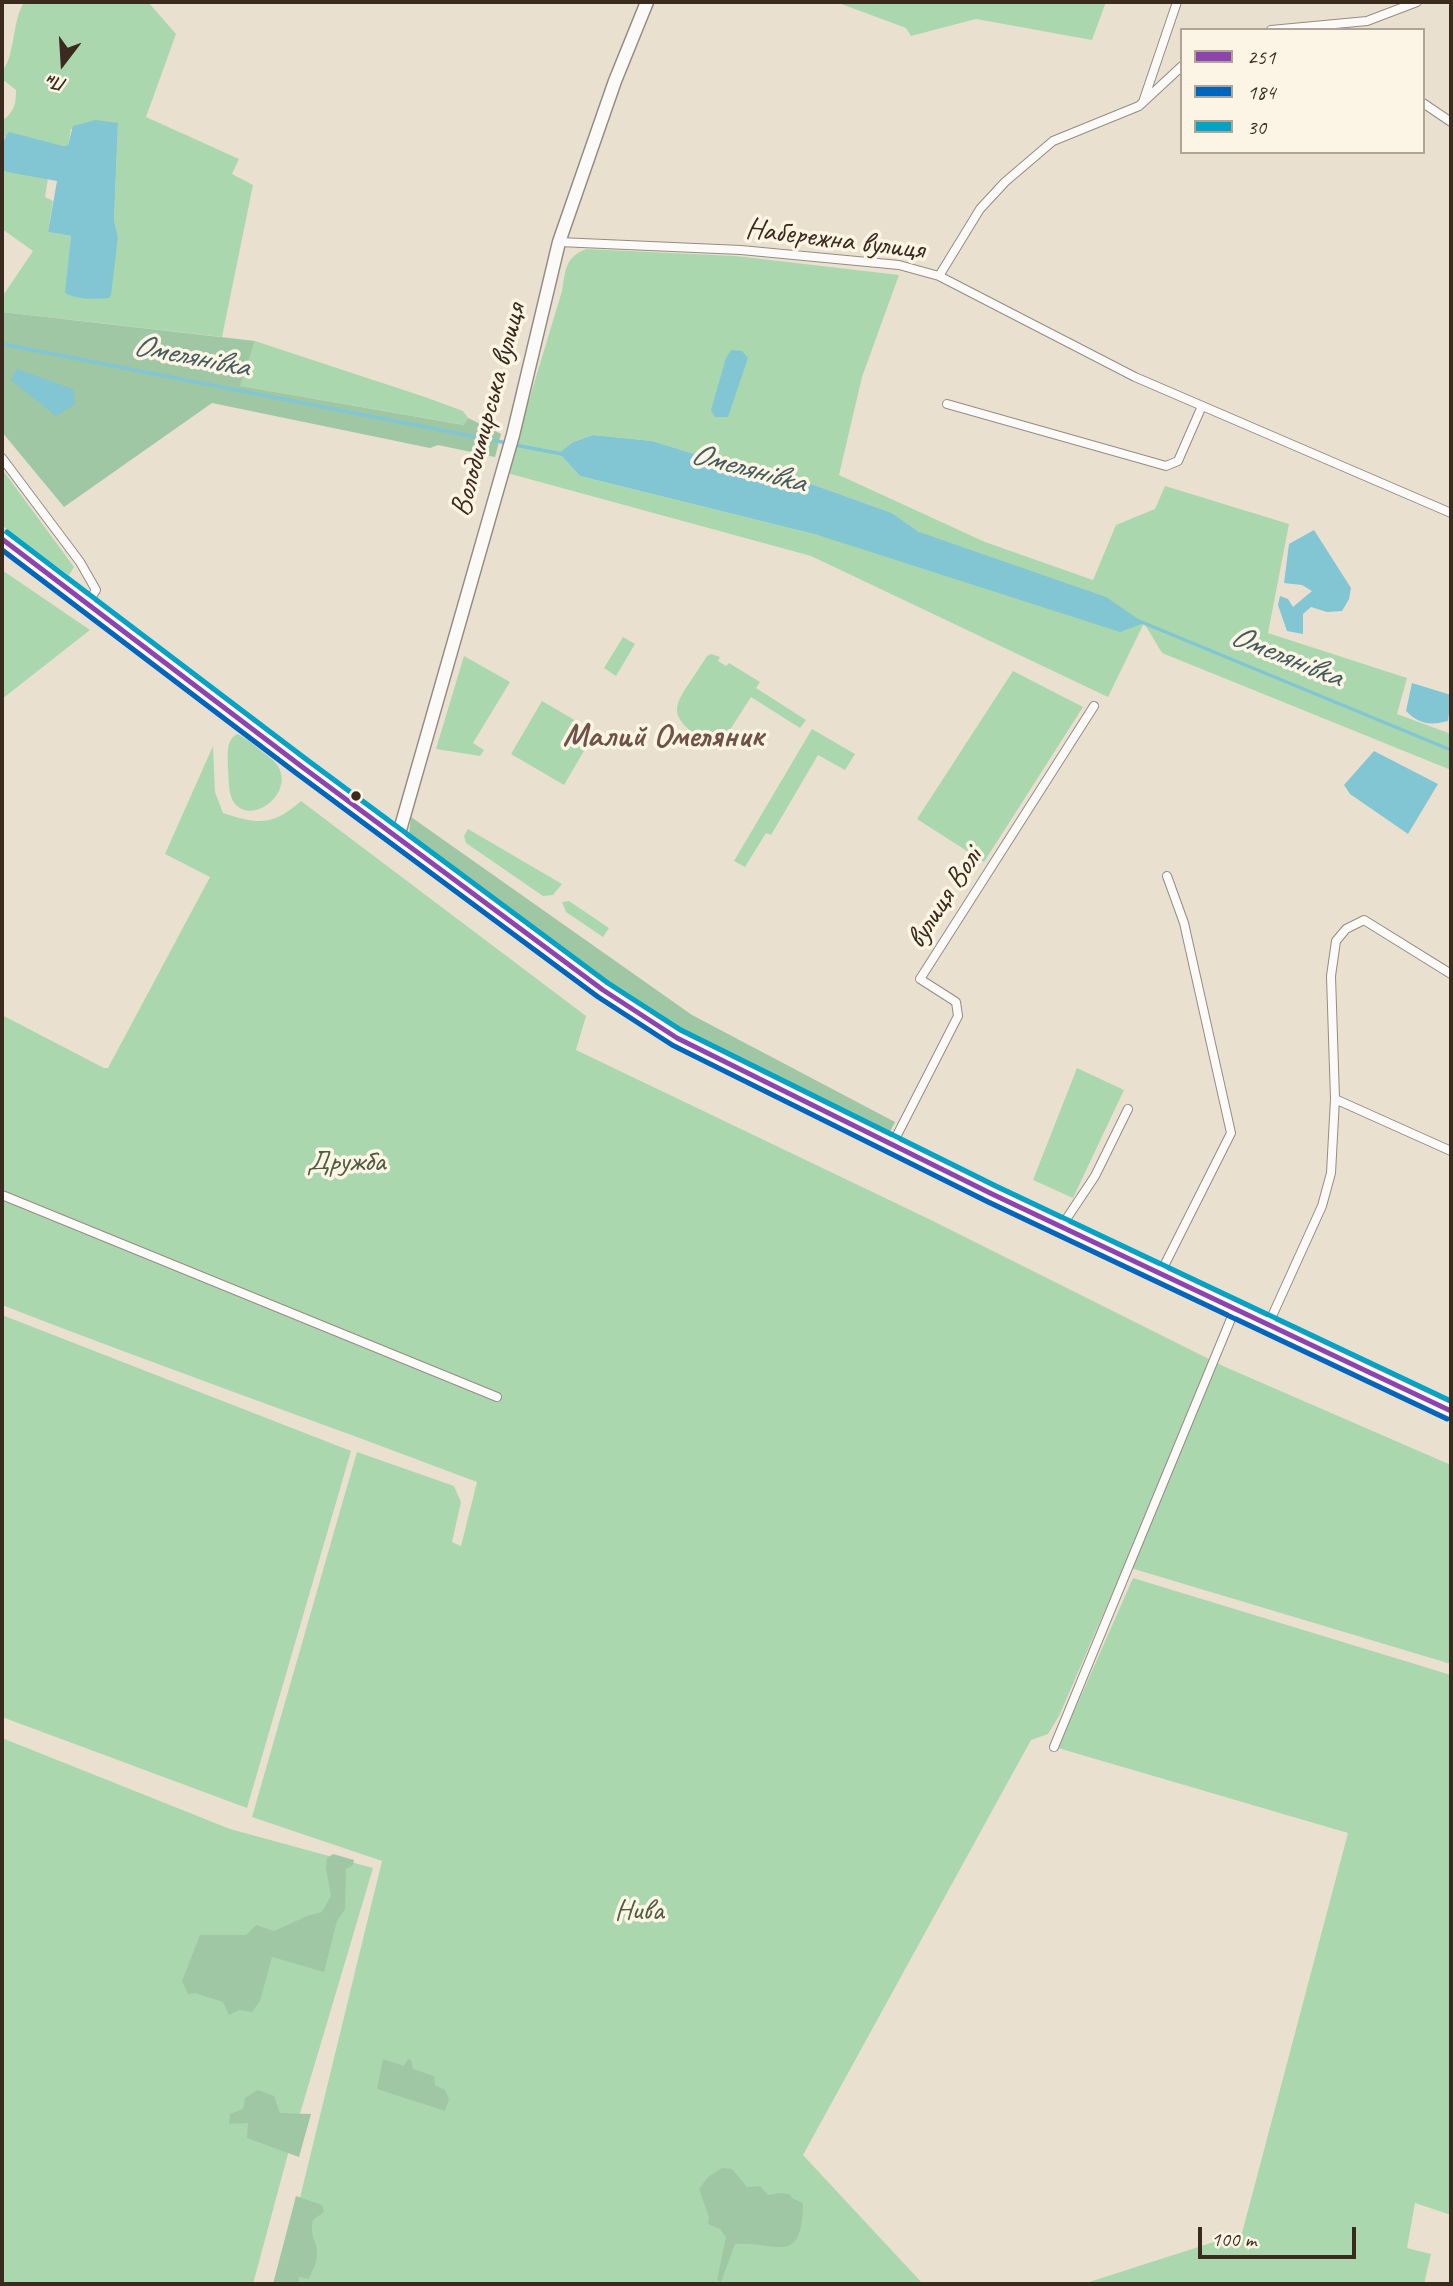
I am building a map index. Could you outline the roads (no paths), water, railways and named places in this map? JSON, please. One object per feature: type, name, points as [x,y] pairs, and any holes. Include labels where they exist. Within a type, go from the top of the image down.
[{"type":"main road","name":"Володимирська вулиця","points":[[398,837],[511,441],[559,242],[615,81],[647,2]]},
{"type":"main road","points":[[2,539],[603,990],[677,1038],[1061,1227],[1451,1411]]},
{"type":"street","points":[[1143,102],[1177,2]]},
{"type":"street","points":[[1287,28],[1367,21],[1417,2]]},
{"type":"street","points":[[1311,25],[1316,28]]},
{"type":"street","points":[[939,276],[980,209],[1014,174],[1053,141],[1143,102],[1180,68]]},
{"type":"street","points":[[1425,104],[1451,122]]},
{"type":"street","name":"Набережна вулиця","points":[[559,242],[754,251],[899,265],[939,276],[1135,377],[1451,513]]},
{"type":"street","points":[[947,404],[1167,466],[1178,461],[1202,406]]},
{"type":"street","points":[[2,458],[80,562],[96,590],[87,604]]},
{"type":"street","name":"вулиця Волі","points":[[892,1145],[958,1016],[956,1002],[920,979],[1094,706]]},
{"type":"street","points":[[1160,1274],[1231,1133],[1184,923],[1167,876]]},
{"type":"street","points":[[1268,1325],[1322,1206],[1331,1173],[1335,1099],[1331,976],[1336,942],[1346,929],[1364,920],[1451,974]]},
{"type":"street","points":[[1335,1099],[1451,1151]]},
{"type":"street","points":[[1061,1227],[1095,1176],[1128,1109]]},
{"type":"street","points":[[2,1195],[497,1397]]},
{"type":"street","points":[[1054,1747],[1235,1309]]},
{"type":"water","points":[[95,120],[118,123],[114,220],[118,237],[111,295],[109,298],[92,299],[65,293],[71,236],[48,232],[57,181],[2,171],[2,156],[4,140],[9,132],[63,146],[68,145],[73,126]]},
{"type":"water","points":[[731,350],[742,351],[748,358],[728,417],[715,417],[711,410],[726,358]]},
{"type":"water","points":[[17,369],[73,389],[75,404],[56,416],[11,380]]},
{"type":"water","points":[[593,435],[652,441],[734,466],[764,467],[892,513],[919,532],[1106,597],[1144,623],[1120,632],[818,535],[580,476],[559,453],[573,442]]},
{"type":"water","points":[[1314,530],[1351,588],[1349,599],[1342,611],[1327,612],[1311,607],[1303,614],[1303,634],[1287,631],[1278,605],[1280,596],[1288,599],[1293,607],[1312,591],[1302,585],[1284,583],[1289,544]]},
{"type":"water","points":[[1412,683],[1451,695],[1448,721],[1425,723],[1406,711]]},
{"type":"water","points":[[1374,751],[1438,784],[1408,834],[1350,794],[1344,785]]},
{"type":"waterway","name":"Омелянівка","points":[[2,344],[507,443]]},
{"type":"waterway","name":"Омелянівка","points":[[515,445],[562,454]]},
{"type":"waterway","name":"Омелянівка","points":[[1139,621],[1451,750]]},
{"type":"district","name":"Малий Омеляник","points":[[663,737]]},
{"type":"park label","name":"Дружба","points":[[346,1162]]},
{"type":"park label","name":"Нива","points":[[639,1911]]}]
